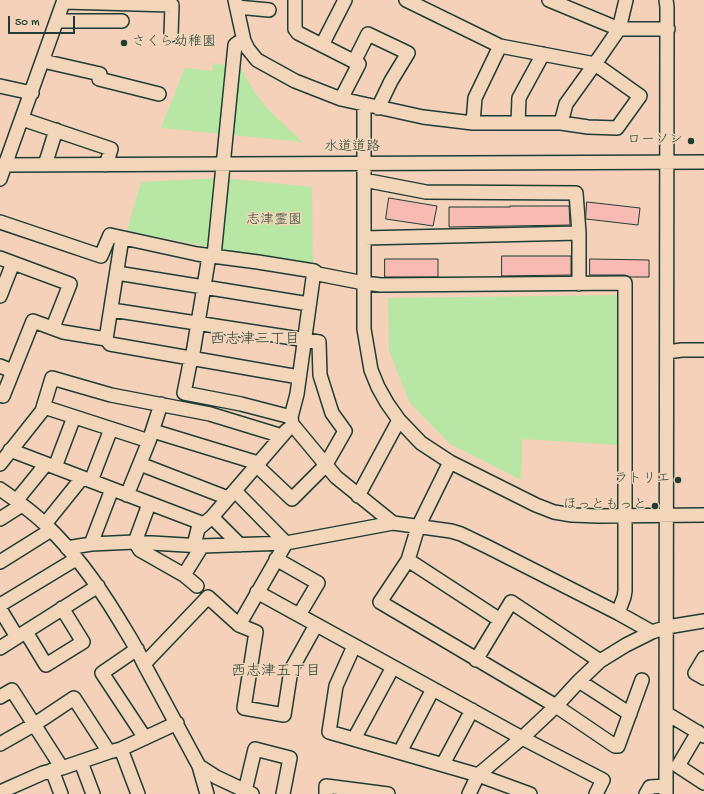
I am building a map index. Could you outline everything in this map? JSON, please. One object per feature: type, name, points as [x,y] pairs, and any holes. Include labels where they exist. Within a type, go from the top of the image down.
[{"type":"street","points":[[295,0],[295,29],[298,33],[359,64],[341,99]]},
{"type":"street","points":[[322,45],[345,0]]},
{"type":"street","points":[[269,10],[236,3],[244,41],[248,49],[257,60],[295,81],[341,99],[378,108],[423,117],[473,123],[561,123],[588,128],[617,128],[640,96],[595,64],[500,46],[406,0]]},
{"type":"street","points":[[549,0],[619,29],[668,30]]},
{"type":"street","points":[[561,123],[566,104],[619,29],[626,0]]},
{"type":"street","points":[[0,179],[2,165],[32,93],[64,1],[172,5],[171,35]]},
{"type":"street","points":[[646,794],[650,787],[666,790],[667,2]]},
{"type":"street","points":[[57,21],[122,21]]},
{"type":"street","points":[[354,62],[368,34],[408,53],[391,81],[378,108]]},
{"type":"street","points":[[244,41],[235,45],[224,165],[211,256],[184,393],[242,404],[292,421],[325,466],[358,496],[393,523]]},
{"type":"street","points":[[473,123],[475,98],[500,46]]},
{"type":"street","points":[[518,123],[519,98],[542,54]]},
{"type":"street","points":[[43,61],[100,74],[99,79],[159,94]]},
{"type":"street","points":[[0,86],[32,93]]},
{"type":"street","points":[[364,104],[364,329],[371,370],[378,387],[399,420],[421,443],[450,462],[536,505],[554,512],[572,515],[704,516]]},
{"type":"street","points":[[22,119],[111,149],[106,165]]},
{"type":"street","points":[[45,165],[56,130]]},
{"type":"street","name":"水道道路","points":[[2,165],[364,165],[704,162]]},
{"type":"street","points":[[364,180],[426,192],[576,193],[579,284]]},
{"type":"street","points":[[0,222],[101,256],[110,235],[197,254],[314,271],[318,274],[381,285],[625,283],[625,591],[618,613]]},
{"type":"street","points":[[364,238],[578,233]]},
{"type":"street","points":[[106,339],[112,310],[122,238]]},
{"type":"street","points":[[0,258],[70,284],[53,327]]},
{"type":"street","points":[[0,296],[13,263]]},
{"type":"street","points":[[184,575],[198,546],[198,529],[232,494],[282,436],[292,421],[314,271]]},
{"type":"street","points":[[117,273],[309,304]]},
{"type":"street","points":[[44,407],[111,429],[151,436],[257,464],[292,499],[325,466],[345,431],[332,413],[320,375],[319,342],[112,310]]},
{"type":"street","points":[[3,396],[33,321],[53,327],[63,332],[106,339],[110,344],[299,377]]},
{"type":"street","points":[[667,352],[704,350]]},
{"type":"street","points":[[0,366],[12,371]]},
{"type":"street","points":[[0,464],[44,407],[52,378],[111,395],[210,414],[282,436]]},
{"type":"street","points":[[127,495],[151,436],[161,404]]},
{"type":"street","points":[[0,519],[19,503],[50,466],[74,417]]},
{"type":"street","points":[[358,496],[399,420]]},
{"type":"street","points":[[0,562],[48,527],[86,479],[111,429]]},
{"type":"street","points":[[10,450],[149,504],[208,520],[240,545]]},
{"type":"street","points":[[450,462],[418,527],[408,560],[380,602],[556,706],[615,746],[618,746],[642,680]]},
{"type":"street","points":[[140,464],[232,494],[286,543]]},
{"type":"street","points":[[0,489],[48,527],[98,586],[137,649],[177,723],[199,766],[207,794]]},
{"type":"street","points":[[91,544],[112,490]]},
{"type":"street","points":[[135,542],[149,504]]},
{"type":"street","points":[[67,548],[91,544],[135,542],[198,546],[286,543],[393,523],[451,531],[461,534],[618,613],[652,632]]},
{"type":"street","points":[[135,542],[140,550],[184,575],[197,586]]},
{"type":"street","points":[[239,625],[286,543]]},
{"type":"street","points":[[0,606],[76,559]]},
{"type":"street","points":[[276,559],[318,582],[299,615]]},
{"type":"street","points":[[408,560],[500,620]]},
{"type":"street","points":[[0,648],[98,586]]},
{"type":"street","points":[[257,592],[522,738],[603,780],[596,794]]},
{"type":"street","points":[[144,664],[208,597],[239,625],[256,632],[244,708],[284,715],[291,670],[316,624]]},
{"type":"street","points":[[476,660],[511,602],[600,661]]},
{"type":"street","points":[[0,609],[46,665],[83,642],[62,608]]},
{"type":"street","points":[[470,794],[478,775],[522,738],[600,661],[626,645],[652,632],[667,627],[704,621]]},
{"type":"street","points":[[354,646],[336,686],[329,732],[443,764],[530,794]]},
{"type":"street","points":[[137,649],[102,673],[145,738]]},
{"type":"street","points":[[704,658],[695,673],[704,678]]},
{"type":"street","points":[[354,739],[393,667]]},
{"type":"street","points":[[579,681],[630,714]]},
{"type":"street","points":[[400,752],[433,689]]},
{"type":"street","points":[[0,696],[12,690],[35,724],[57,770],[61,794]]},
{"type":"street","points":[[0,744],[35,724],[74,698],[115,751],[138,794]]},
{"type":"street","points":[[443,764],[472,710]]},
{"type":"street","points":[[666,713],[701,734],[678,766],[704,783]]},
{"type":"street","points":[[2,788],[25,789],[57,770],[115,751],[177,723]]},
{"type":"street","points":[[199,766],[216,777],[248,792],[255,749],[290,758],[283,794]]},
{"type":"street","points":[[81,762],[93,794]]},
{"type":"street","points":[[326,794],[326,786],[388,794]]},
{"type":"green space","points":[[213,63],[241,68],[253,90],[266,107],[302,142],[161,128],[185,68],[212,71]]},
{"type":"green space","name":"志津霊園","points":[[222,178],[312,187],[313,267],[127,231],[141,182]]},
{"type":"green space","points":[[620,295],[618,445],[522,439],[521,480],[450,444],[410,403],[389,351],[388,298]]},
{"type":"building","points":[[389,198],[437,206],[433,226],[386,219]]},
{"type":"building","points":[[587,202],[640,208],[638,225],[586,219]]},
{"type":"building","points":[[569,206],[570,225],[449,227],[449,207]]},
{"type":"building","points":[[502,256],[571,256],[571,275],[502,276]]},
{"type":"building","points":[[385,259],[438,259],[438,277],[385,277]]},
{"type":"building","points":[[590,259],[649,260],[649,277],[590,275]]},
{"type":"place","name":"さくら幼稚園","points":[[124,43]]},
{"type":"place","name":"ローソン","points":[[691,141]]},
{"type":"place","name":"ラトリエ","points":[[678,480]]},
{"type":"place","name":"ほっともっと","points":[[655,506]]},
{"type":"district","name":"西志津三丁目","points":[[255,341]]},
{"type":"district","name":"西志津五丁目","points":[[276,673]]}]
